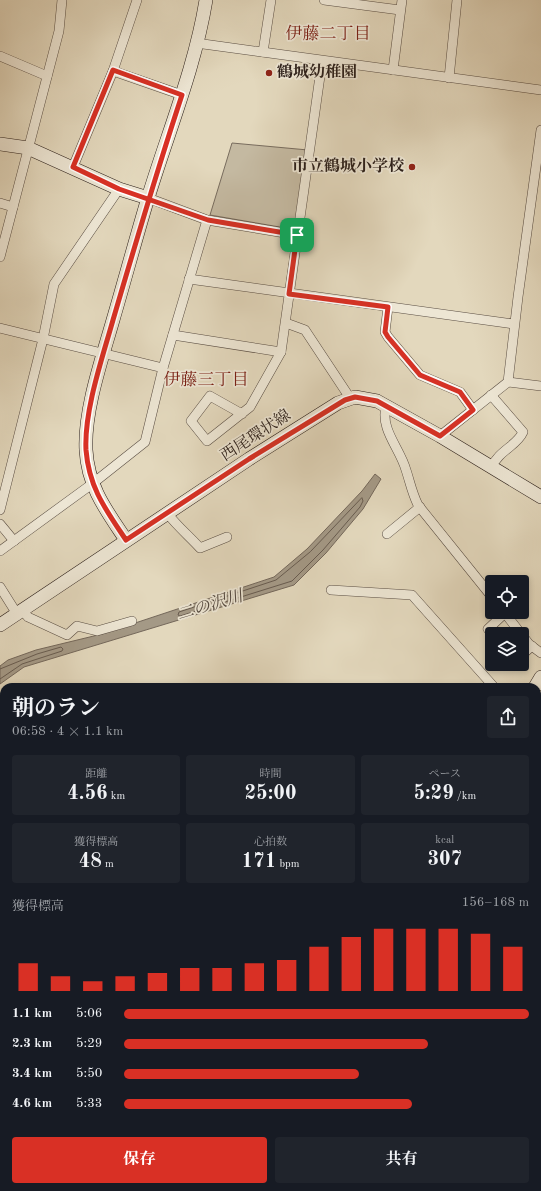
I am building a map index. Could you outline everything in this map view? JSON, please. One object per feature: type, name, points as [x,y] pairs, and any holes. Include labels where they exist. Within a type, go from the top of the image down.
[{"type":"street","points":[[0,257],[58,31],[62,0]]},
{"type":"street","points":[[73,167],[113,70],[137,0]]},
{"type":"street","points":[[126,540],[102,505],[92,484],[86,452],[86,432],[103,355],[148,198],[182,95],[206,0]]},
{"type":"street","points":[[263,52],[271,0]]},
{"type":"street","points":[[324,0],[400,10]]},
{"type":"street","points":[[394,70],[402,0]]},
{"type":"street","points":[[449,78],[457,0]]},
{"type":"street","points":[[196,43],[322,62],[541,90]]},
{"type":"street","points":[[0,56],[47,76]]},
{"type":"street","points":[[242,414],[210,396],[191,421],[206,441],[242,414],[250,407],[282,352],[322,62]]},
{"type":"street","points":[[113,70],[182,95]]},
{"type":"street","points":[[508,382],[514,324],[537,199],[541,130]]},
{"type":"street","points":[[0,144],[28,148],[119,189],[208,220],[297,235]]},
{"type":"street","points":[[0,510],[43,339],[54,284],[119,189]]},
{"type":"street","points":[[0,204],[13,207]]},
{"type":"street","points":[[0,552],[92,484],[145,442],[163,368],[208,220]]},
{"type":"street","points":[[189,279],[514,324]]},
{"type":"street","points":[[388,307],[385,332],[388,337],[420,375],[460,392],[473,410]]},
{"type":"street","points":[[286,323],[305,330],[350,398]]},
{"type":"street","points":[[0,328],[103,355],[163,368]]},
{"type":"street","points":[[173,335],[282,352]]},
{"type":"street","points":[[440,436],[508,382],[541,386]]},
{"type":"street","points":[[491,395],[523,432],[520,438],[497,456],[491,468]]},
{"type":"street","name":"西尾環状線","points":[[0,625],[167,513],[332,407],[350,398],[367,398],[386,406],[440,436],[541,497]]},
{"type":"street","points":[[386,406],[383,417],[406,470],[412,494],[420,507],[485,588]]},
{"type":"street","points":[[387,534],[420,507]]},
{"type":"street","points":[[167,513],[176,526],[189,536],[200,548],[227,537]]},
{"type":"street","points":[[0,524],[14,541]]},
{"type":"street","points":[[0,587],[20,612],[28,618],[67,636],[77,626],[96,631],[132,621]]},
{"type":"street","points":[[331,590],[412,595],[490,683]]},
{"type":"street","points":[[490,627],[498,619]]},
{"type":"street","points":[[511,619],[532,646],[541,653]]},
{"type":"street","points":[[529,649],[532,646]]},
{"type":"shaded area","points":[[232,143],[308,150],[297,230],[210,215]]},
{"type":"water","name":"二の沢川","points":[[375,474],[381,479],[363,509],[326,553],[294,585],[24,667],[0,683],[0,666],[8,660],[36,650],[102,634],[274,577],[307,549],[362,491]]},
{"type":"place","name":"鶴城幼稚園","points":[[269,73]]},
{"type":"place","name":"市立鶴城小学校","points":[[412,167]]},
{"type":"district","name":"伊藤二丁目","points":[[328,34]]},
{"type":"district","name":"伊藤三丁目","points":[[206,380]]},
{"type":"route","points":[[297,235],[208,220],[148,198],[119,189],[73,167],[113,70],[182,95],[148,198],[103,355],[86,432],[86,452],[92,484],[102,505],[126,540],[249,459],[345,400],[355,397],[377,401],[440,436],[473,410],[460,392],[420,375],[388,337],[385,332],[388,307],[289,294],[297,235]]}]
